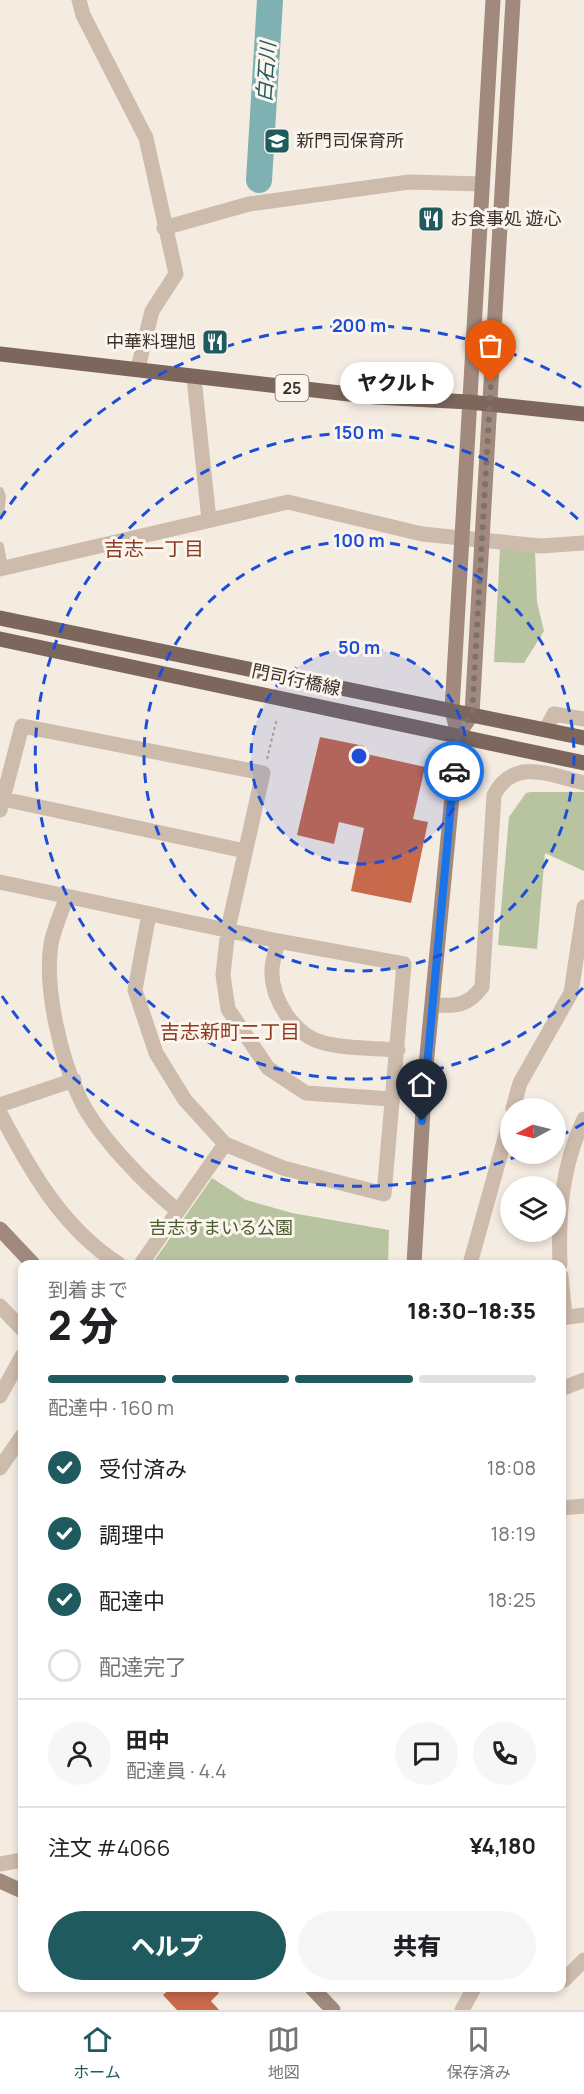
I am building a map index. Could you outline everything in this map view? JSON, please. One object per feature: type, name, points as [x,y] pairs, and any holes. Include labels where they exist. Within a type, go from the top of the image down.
[{"type":"main road","name":"25","points":[[0,354],[138,368],[194,378],[375,397],[469,402],[584,414]]},
{"type":"main road","name":"門司行橋線","points":[[0,618],[584,738]]},
{"type":"main road","name":"門司行橋線","points":[[0,639],[584,763]]},
{"type":"street","points":[[79,0],[83,15],[146,138],[176,274],[152,311],[138,368]]},
{"type":"street","points":[[414,1260],[425,1076],[458,735],[452,710],[493,0]]},
{"type":"street","points":[[458,735],[472,714],[513,0]]},
{"type":"street","points":[[165,228],[249,204],[398,184],[482,184]]},
{"type":"street","points":[[194,378],[208,520]]},
{"type":"street","points":[[2,568],[288,502],[422,534],[541,546],[584,543]]},
{"type":"street","points":[[546,729],[554,714],[584,719]]},
{"type":"street","points":[[245,851],[1,804],[22,726],[263,773],[228,929],[223,975],[228,1009],[268,1068],[306,1093],[391,1100]]},
{"type":"street","points":[[433,1005],[458,1006],[482,987],[494,795],[501,783],[514,773],[532,771],[584,783]]},
{"type":"street","points":[[0,882],[278,941],[404,964],[384,1194],[283,1168],[225,1144],[185,1100],[156,1053],[135,990],[149,914]]},
{"type":"street","points":[[67,896],[51,944],[52,1000],[74,1080],[82,1102],[114,1147],[156,1194],[178,1211]]},
{"type":"street","points":[[516,1098],[520,1083],[571,993],[584,907]]},
{"type":"street","points":[[278,941],[272,969],[275,993],[288,1016],[303,1034],[323,1043],[398,1050]]},
{"type":"street","points":[[0,1105],[74,1080]]},
{"type":"street","points":[[0,1113],[27,1163],[68,1221],[114,1260]]},
{"type":"street","points":[[560,1260],[560,1205],[567,1162],[584,1119]]},
{"type":"street","points":[[144,1260],[225,1144]]},
{"type":"street","points":[[471,1260],[500,1156]]},
{"type":"street","points":[[0,1229],[29,1260]]},
{"type":"street","points":[[0,1306],[18,1325]]},
{"type":"street","points":[[566,1318],[584,1315]]},
{"type":"street","points":[[0,1396],[18,1363]]},
{"type":"street","points":[[566,1387],[584,1380]]},
{"type":"street","points":[[0,1468],[18,1442]]},
{"type":"street","points":[[566,1508],[584,1506]]},
{"type":"street","points":[[0,1864],[18,1861]]},
{"type":"street","points":[[0,1881],[18,1890]]},
{"type":"street","points":[[566,1978],[584,1960]]},
{"type":"street","points":[[316,1992],[333,2010]]},
{"type":"street","points":[[462,2010],[472,1992]]},
{"type":"lane","points":[[0,491],[2,497],[0,514]]},
{"type":"lane","points":[[0,546],[2,568]]},
{"type":"path","points":[[263,773],[277,718]]},
{"type":"green space","points":[[500,549],[535,551],[537,602],[544,631],[524,663],[494,662]]},
{"type":"green space","points":[[584,792],[584,871],[545,853],[537,949],[498,945],[509,817],[526,793]]},
{"type":"green space","name":"吉志すまいる公園","points":[[212,1178],[246,1200],[292,1213],[389,1230],[388,1260],[155,1260]]},
{"type":"building","points":[[320,737],[364,746],[362,753],[425,767],[413,819],[428,822],[411,903],[351,891],[364,828],[339,822],[334,844],[297,835]]},
{"type":"building","points":[[166,1992],[218,1992],[211,2001],[219,2010],[177,2010],[163,1995]]},
{"type":"waterway","name":"白石川","points":[[259,180],[270,0]]},
{"type":"way so far","points":[[454,771],[458,735],[472,714],[491,382]]},
{"type":"place","name":"新門司保育所","points":[[277,141]]},
{"type":"place","name":"お食事処 遊心","points":[[431,219]]},
{"type":"place","name":"中華料理旭","points":[[215,342]]},
{"type":"place","name":"ヤクルト","points":[[491,382]]},
{"type":"district","name":"吉志一丁目","points":[[154,549]]},
{"type":"district","name":"吉志新町二丁目","points":[[230,1032]]},
{"type":"route","points":[[422,1121],[454,771]]}]
